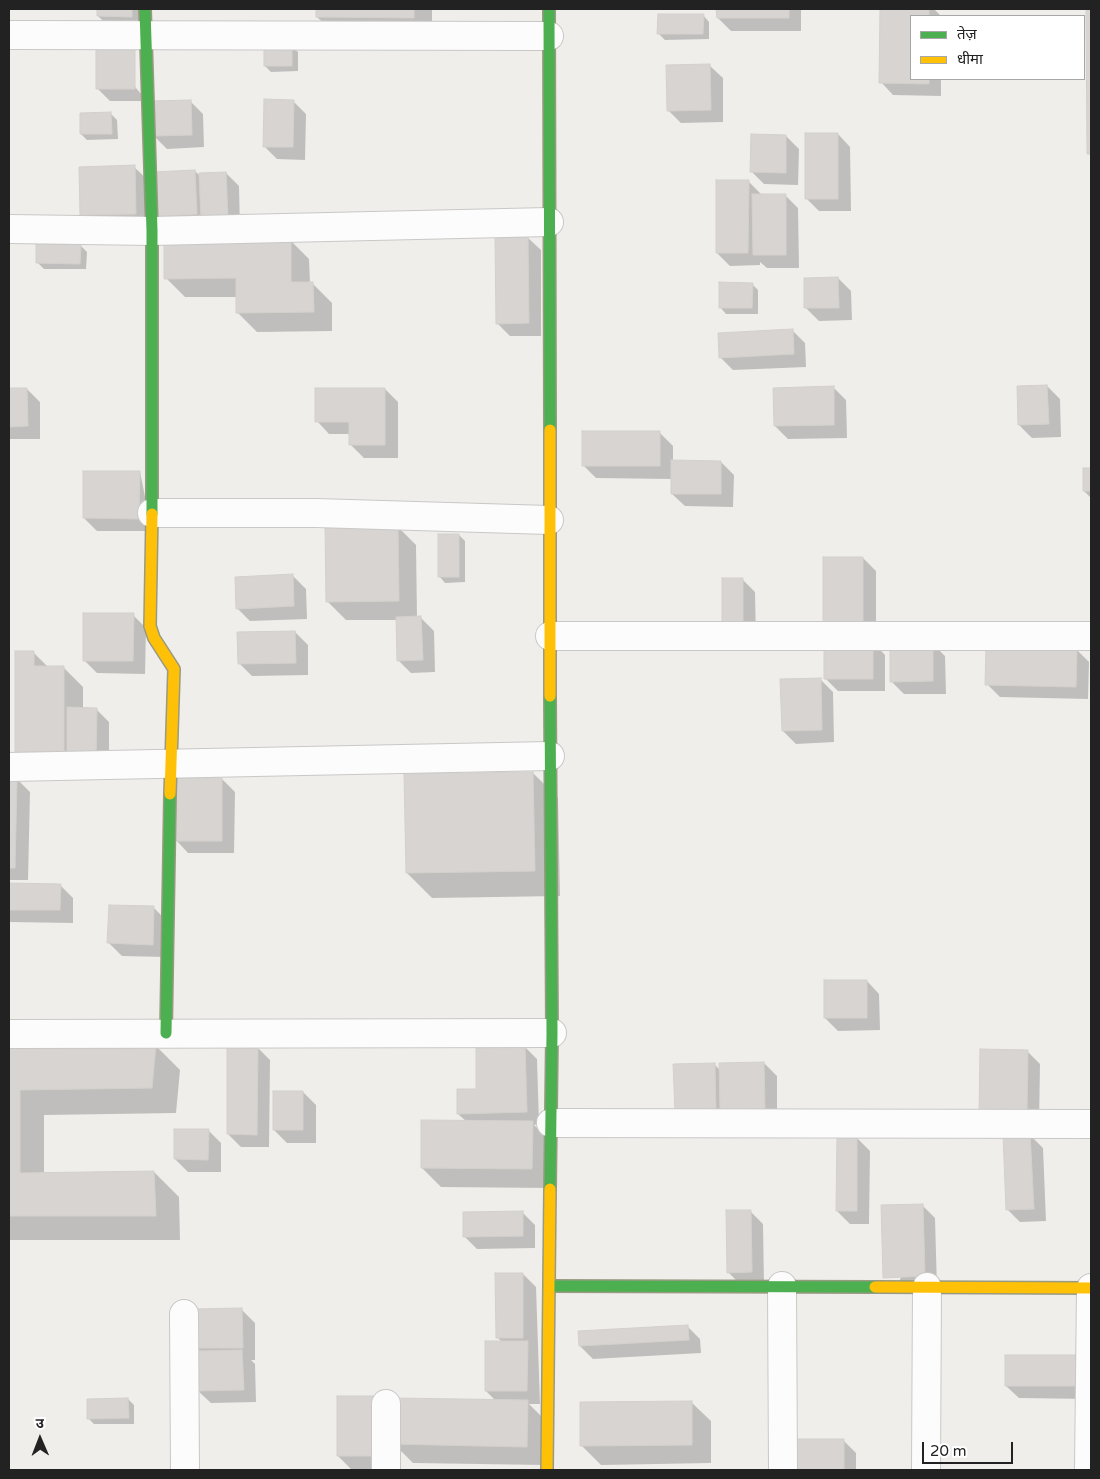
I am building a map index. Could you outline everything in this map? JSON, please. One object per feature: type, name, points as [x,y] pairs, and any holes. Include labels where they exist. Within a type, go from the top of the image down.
[{"type":"street","points":[[145,9],[152,231],[152,513],[149,613],[150,626],[154,638],[169,658],[174,669],[170,764],[166,1033]]},
{"type":"street","points":[[547,1470],[552,1033],[549,9]]},
{"type":"street","points":[[9,35],[549,36]]},
{"type":"street","points":[[9,229],[152,231],[549,222]]},
{"type":"street","points":[[152,513],[316,513],[550,520]]},
{"type":"street","points":[[550,636],[1091,636]]},
{"type":"street","points":[[9,767],[550,756]]},
{"type":"street","points":[[9,1034],[552,1033]]},
{"type":"street","points":[[551,1123],[1091,1124]]},
{"type":"street","points":[[549,1286],[1091,1288],[1089,1470]]},
{"type":"street","points":[[782,1286],[783,1470]]},
{"type":"street","points":[[926,1470],[927,1287]]},
{"type":"street","points":[[184,1314],[185,1470]]},
{"type":"street","points":[[386,1404],[386,1470]]},
{"type":"building","points":[[97,9],[132,9],[132,17],[97,16]]},
{"type":"building","points":[[316,9],[414,9],[414,18],[316,17]]},
{"type":"building","points":[[716,9],[789,9],[789,18],[717,18]]},
{"type":"building","points":[[880,9],[929,9],[929,15],[910,15],[910,80],[929,80],[929,84],[879,83]]},
{"type":"building","points":[[1086,9],[1091,9],[1091,154],[1087,154]]},
{"type":"building","points":[[658,14],[704,14],[703,34],[657,34]]},
{"type":"building","points":[[96,41],[135,41],[135,89],[96,89]]},
{"type":"building","points":[[292,44],[292,66],[264,66],[264,45]]},
{"type":"building","points":[[710,64],[711,110],[667,111],[666,65]]},
{"type":"building","points":[[264,99],[294,100],[293,147],[263,147]]},
{"type":"building","points":[[191,100],[192,135],[153,136],[152,101]]},
{"type":"building","points":[[111,112],[112,134],[80,134],[80,113]]},
{"type":"building","points":[[805,133],[838,133],[838,199],[805,199]]},
{"type":"building","points":[[751,134],[786,135],[786,173],[750,172]]},
{"type":"building","points":[[135,165],[136,214],[80,215],[79,167]]},
{"type":"building","points":[[195,170],[197,214],[154,217],[153,172]]},
{"type":"building","points":[[226,172],[228,217],[201,218],[199,173]]},
{"type":"building","points":[[716,180],[749,180],[748,253],[716,253]]},
{"type":"building","points":[[752,194],[786,194],[786,255],[753,255]]},
{"type":"building","points":[[495,236],[528,236],[529,323],[496,324]]},
{"type":"building","points":[[291,238],[291,282],[313,282],[314,312],[236,313],[236,278],[164,279],[164,240]]},
{"type":"building","points":[[36,244],[81,245],[80,264],[36,263]]},
{"type":"building","points":[[838,277],[839,308],[804,308],[804,278]]},
{"type":"building","points":[[719,282],[753,283],[752,308],[719,308]]},
{"type":"building","points":[[793,329],[794,354],[719,358],[718,333]]},
{"type":"building","points":[[1047,385],[1049,424],[1018,425],[1017,386]]},
{"type":"building","points":[[834,386],[834,425],[774,426],[773,388]]},
{"type":"building","points":[[9,388],[27,388],[28,426],[9,427]]},
{"type":"building","points":[[315,388],[385,388],[385,445],[349,445],[349,422],[315,422]]},
{"type":"building","points":[[582,431],[660,431],[660,466],[582,466]]},
{"type":"building","points":[[671,460],[721,461],[721,494],[671,494]]},
{"type":"building","points":[[1083,468],[1091,468],[1091,491],[1083,491]]},
{"type":"building","points":[[83,471],[140,471],[139,519],[83,518]]},
{"type":"building","points":[[398,525],[399,601],[326,602],[325,526]]},
{"type":"building","points":[[438,534],[459,534],[459,577],[438,577]]},
{"type":"building","points":[[823,557],[863,557],[863,630],[823,630]]},
{"type":"building","points":[[293,574],[294,606],[236,609],[235,577]]},
{"type":"building","points":[[722,578],[743,578],[743,630],[722,630]]},
{"type":"building","points":[[83,613],[134,613],[133,661],[83,661]]},
{"type":"building","points":[[421,616],[423,660],[397,661],[396,617]]},
{"type":"building","points":[[295,631],[296,663],[238,664],[237,632]]},
{"type":"building","points":[[824,641],[873,641],[873,679],[824,679]]},
{"type":"building","points":[[890,642],[933,642],[933,681],[890,682]]},
{"type":"building","points":[[986,646],[1077,648],[1076,687],[985,685]]},
{"type":"building","points":[[15,651],[34,651],[34,666],[64,666],[64,754],[15,754]]},
{"type":"building","points":[[821,678],[822,730],[782,731],[780,679]]},
{"type":"building","points":[[67,707],[97,708],[96,755],[67,754]]},
{"type":"building","points":[[533,772],[535,871],[406,873],[404,774]]},
{"type":"building","points":[[9,778],[17,778],[15,868],[9,868]]},
{"type":"building","points":[[174,778],[222,778],[222,841],[174,841]]},
{"type":"building","points":[[9,883],[61,884],[60,910],[9,910]]},
{"type":"building","points":[[109,905],[154,906],[153,945],[107,943]]},
{"type":"building","points":[[824,980],[867,980],[867,1018],[824,1018]]},
{"type":"building","points":[[9,1044],[156,1044],[152,1088],[20,1090],[20,1173],[154,1171],[156,1216],[9,1216]]},
{"type":"building","points":[[227,1045],[258,1045],[257,1135],[227,1134]]},
{"type":"building","points":[[525,1045],[527,1112],[457,1114],[457,1089],[476,1089],[476,1048]]},
{"type":"building","points":[[980,1049],[1028,1050],[1027,1114],[979,1113]]},
{"type":"building","points":[[764,1062],[765,1111],[720,1111],[719,1063]]},
{"type":"building","points":[[715,1063],[716,1112],[675,1112],[673,1064]]},
{"type":"building","points":[[273,1091],[303,1091],[303,1130],[273,1130]]},
{"type":"building","points":[[421,1120],[533,1121],[532,1169],[421,1168]]},
{"type":"building","points":[[174,1129],[209,1129],[208,1160],[174,1159]]},
{"type":"building","points":[[1030,1133],[1034,1209],[1006,1210],[1003,1134]]},
{"type":"building","points":[[837,1136],[857,1136],[857,1211],[836,1211]]},
{"type":"building","points":[[923,1204],[925,1276],[883,1278],[881,1205]]},
{"type":"building","points":[[726,1210],[751,1210],[752,1272],[727,1273]]},
{"type":"building","points":[[523,1211],[523,1236],[463,1237],[463,1212]]},
{"type":"building","points":[[495,1273],[523,1273],[523,1338],[496,1338]]},
{"type":"building","points":[[242,1308],[243,1348],[195,1348],[194,1309]]},
{"type":"building","points":[[688,1325],[689,1340],[579,1346],[578,1331]]},
{"type":"building","points":[[485,1341],[528,1341],[527,1391],[485,1391]]},
{"type":"building","points":[[242,1350],[244,1390],[197,1391],[196,1351]]},
{"type":"building","points":[[1005,1355],[1076,1355],[1076,1386],[1005,1386]]},
{"type":"building","points":[[337,1396],[380,1396],[380,1456],[337,1456]]},
{"type":"building","points":[[128,1398],[129,1418],[87,1419],[87,1399]]},
{"type":"building","points":[[393,1398],[528,1400],[527,1447],[392,1444]]},
{"type":"building","points":[[692,1401],[692,1445],[580,1446],[580,1402]]},
{"type":"building","points":[[793,1439],[844,1439],[844,1470],[793,1470]]},
{"type":"traffic: fast","points":[[145,9],[152,231],[152,514]]},
{"type":"traffic: fast","points":[[549,9],[550,430]]},
{"type":"traffic: fast","points":[[550,696],[552,1033],[550,1189]]},
{"type":"traffic: fast","points":[[166,1033],[170,794]]},
{"type":"traffic: fast","points":[[549,1286],[875,1287]]},
{"type":"traffic: slow","points":[[550,430],[550,696]]},
{"type":"traffic: slow","points":[[152,514],[150,626],[154,638],[174,669],[170,794]]},
{"type":"traffic: slow","points":[[547,1470],[550,1189]]},
{"type":"traffic: slow","points":[[875,1287],[1091,1288]]}]
